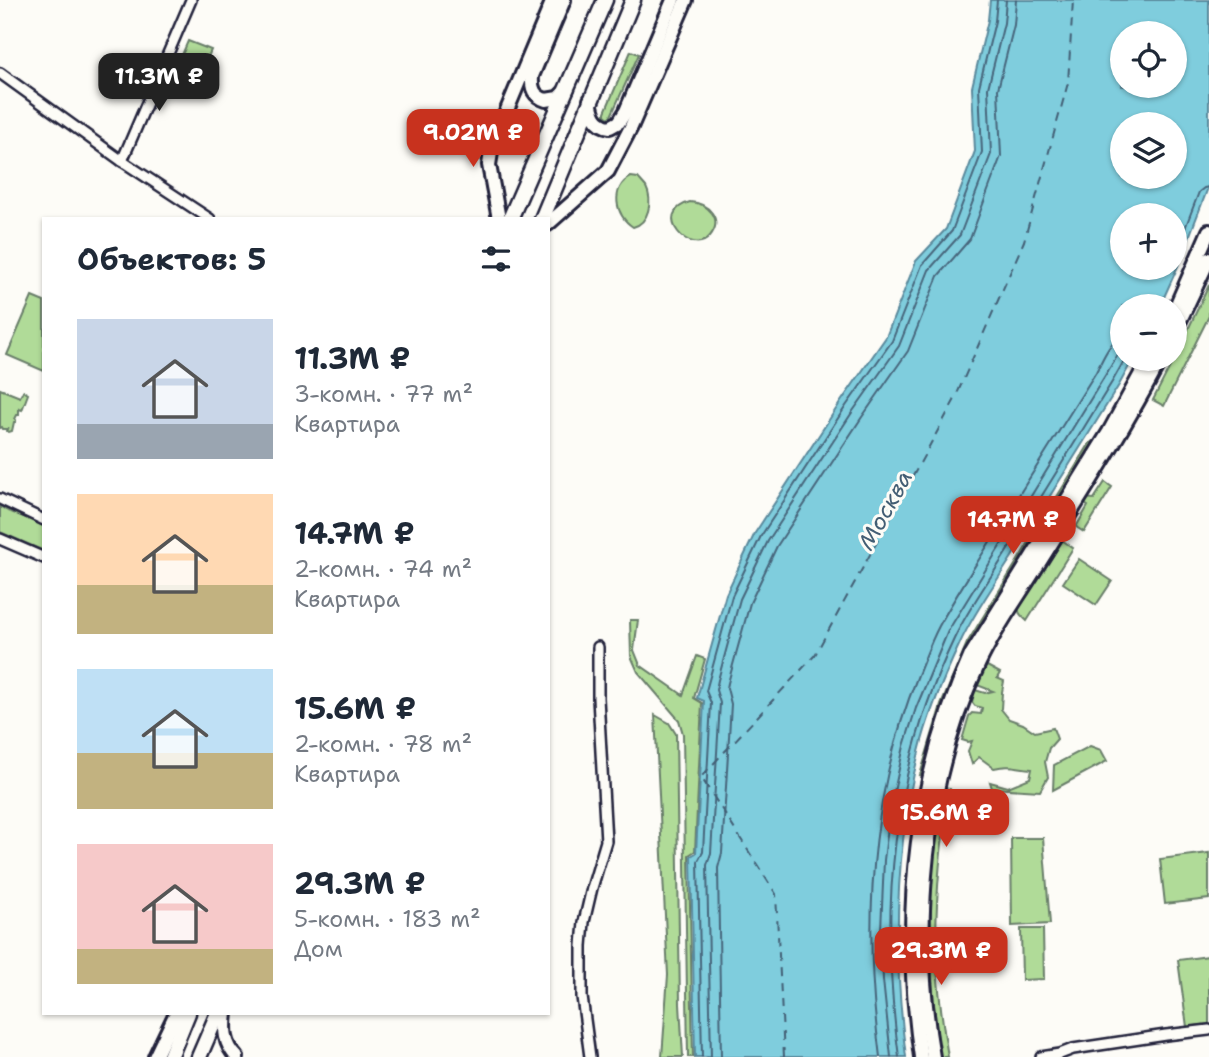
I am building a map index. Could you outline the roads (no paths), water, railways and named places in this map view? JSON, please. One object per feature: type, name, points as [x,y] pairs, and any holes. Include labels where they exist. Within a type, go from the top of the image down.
[{"type":"main road","points":[[499,217],[489,165],[492,146],[553,0]]},
{"type":"main road","points":[[565,0],[532,76],[531,86],[534,92],[546,100],[558,98],[567,89]]},
{"type":"main road","points":[[511,217],[605,0]]},
{"type":"main road","points":[[543,217],[633,0]]},
{"type":"main road","points":[[590,100],[592,113],[601,125],[610,127],[619,122],[673,0]]},
{"type":"main road","points":[[550,222],[612,165],[686,0]]},
{"type":"main road","points":[[1182,294],[1209,231]]},
{"type":"main road","points":[[1187,306],[1209,259]]},
{"type":"main road","points":[[921,1057],[913,979],[913,903],[918,832],[929,775],[942,729],[971,655],[1109,432],[1142,371]]},
{"type":"main road","points":[[933,1057],[925,1001],[925,883],[937,790],[956,720],[980,661],[1118,437],[1154,371]]},
{"type":"main road","points":[[155,1057],[175,1015]]},
{"type":"main road","points":[[170,1057],[187,1015]]},
{"type":"main road","points":[[200,1057],[217,1015]]},
{"type":"main road","points":[[226,1015],[226,1040],[228,1047],[237,1057]]},
{"type":"street","points":[[122,161],[191,0]]},
{"type":"street","points":[[0,73],[122,161],[208,217]]},
{"type":"street","points":[[0,499],[42,519]]},
{"type":"street","points":[[0,538],[42,557]]},
{"type":"street","points":[[590,1057],[582,997],[582,946],[584,922],[606,841],[598,698],[598,647]]},
{"type":"street","points":[[1041,1057],[1073,1049],[1209,1030]]},
{"type":"water","name":"Москва","points":[[990,0],[1209,0],[1209,185],[1187,242],[1187,203],[1110,203],[1110,280],[1172,280],[1165,294],[1110,294],[1110,371],[1127,371],[972,620],[932,710],[911,790],[900,866],[899,980],[906,1057],[695,1057],[691,856],[696,853],[704,701],[697,698],[726,594],[755,533],[886,337],[916,261],[946,229],[975,151],[972,87]]}]
